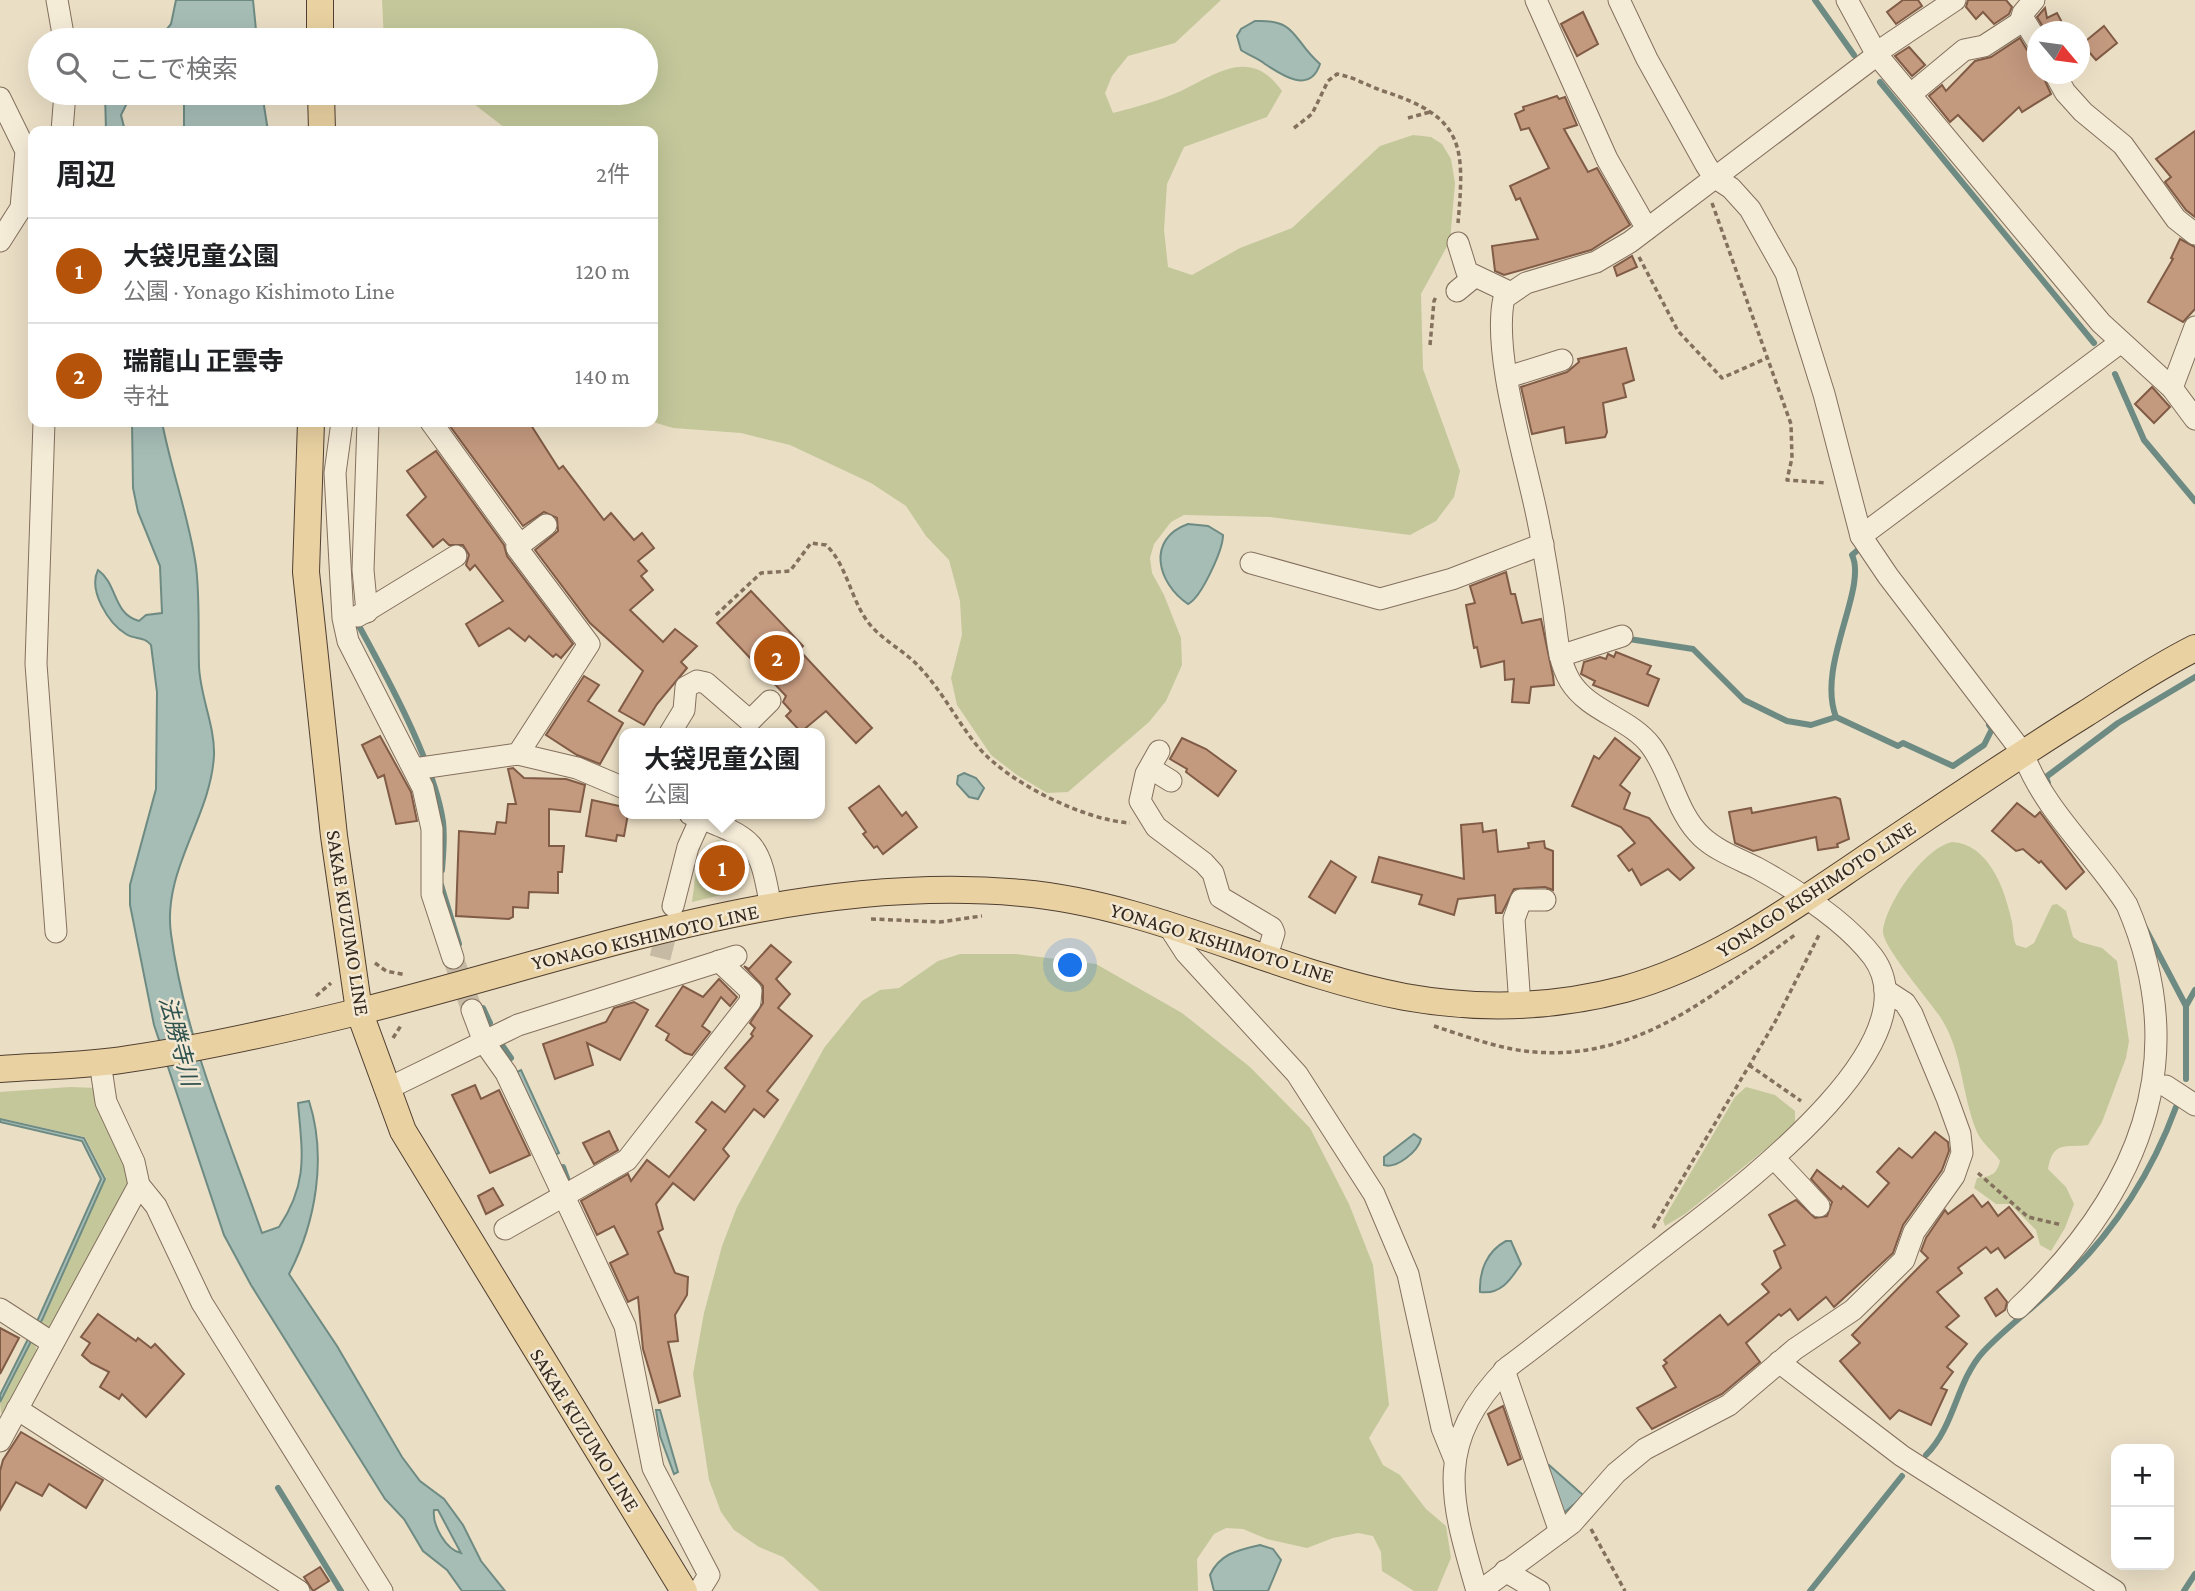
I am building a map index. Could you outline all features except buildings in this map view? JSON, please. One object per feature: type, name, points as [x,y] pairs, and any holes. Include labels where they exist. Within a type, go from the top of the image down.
[{"type":"main road","points":[[320,0],[320,28]]},
{"type":"main road","points":[[321,105],[322,126]]},
{"type":"main road","name":"SAKAE KUZUMO LINE","points":[[312,427],[322,474],[306,572],[312,647],[359,1012],[403,1131],[684,1591]]},
{"type":"main road","name":"YONAGO KISHIMOTO LINE","points":[[0,1069],[130,1059],[359,1012],[580,950],[771,908],[888,892],[952,890],[1046,895],[1166,922],[1401,996],[1477,1005],[1520,1006],[1582,999],[1653,981],[1718,953],[1806,899],[2023,753],[2195,648]]},
{"type":"street","points":[[57,0],[62,28]]},
{"type":"street","points":[[1536,0],[1639,235]]},
{"type":"street","points":[[1619,0],[1709,181],[1731,188],[1750,209],[1786,274],[1820,381],[1861,536],[1888,576],[2023,753],[2033,780],[2128,906],[2143,934],[2168,999],[2173,1041],[2166,1086],[2146,1149],[2086,1235],[2055,1274],[2018,1308]]},
{"type":"street","points":[[1847,0],[1876,54],[2101,323],[2172,388],[2195,419]]},
{"type":"street","points":[[1885,990],[1905,1003],[1912,1014],[1960,1134],[1960,1158],[1954,1176],[1914,1232],[1903,1259],[1853,1311],[1779,1362],[1729,1405],[1645,1449],[1616,1473],[1582,1512],[1560,1531],[1478,1591],[1456,1518],[1457,1444],[1470,1414],[1504,1370],[1774,1158],[1819,1116],[1847,1082],[1862,1057],[1882,1012],[1885,990],[1881,971],[1872,956],[1832,918],[1781,881],[1704,839],[1686,815],[1648,741],[1580,695],[1571,683],[1560,656],[1543,544],[1499,327],[1504,298],[1509,292],[1526,283],[1596,262],[1639,235],[1876,54],[1955,0]]},
{"type":"street","points":[[2020,23],[2022,13],[2034,0]]},
{"type":"street","points":[[1911,94],[1937,69],[1965,50],[1984,46],[2024,20],[2027,25]]},
{"type":"street","points":[[2062,84],[2083,112],[2123,145],[2176,219],[2195,234]]},
{"type":"street","points":[[0,98],[26,151],[21,208],[0,241]]},
{"type":"street","points":[[62,126],[64,105]]},
{"type":"street","points":[[1458,243],[1466,283],[1509,292]]},
{"type":"street","points":[[2172,388],[2195,327]]},
{"type":"street","points":[[1861,536],[2121,342]]},
{"type":"street","points":[[1508,377],[1562,360]]},
{"type":"street","points":[[44,427],[36,664],[56,932]]},
{"type":"street","points":[[340,427],[322,474],[356,616]]},
{"type":"street","points":[[368,427],[363,570],[356,616],[348,641],[422,768],[423,788],[432,829],[432,894],[453,958]]},
{"type":"street","points":[[434,427],[491,501],[517,541],[517,547],[589,644],[518,754]]},
{"type":"street","points":[[517,547],[546,525]]},
{"type":"street","points":[[1251,563],[1380,599],[1452,579],[1543,544]]},
{"type":"street","points":[[356,616],[456,556]]},
{"type":"street","points":[[1560,656],[1622,636]]},
{"type":"street","points":[[673,728],[684,710],[686,687],[697,681],[706,683],[750,721],[770,701]]},
{"type":"street","points":[[422,768],[518,754],[577,768],[619,786]]},
{"type":"street","points":[[1171,781],[1155,760],[1142,788],[1140,802],[1153,823],[1213,873],[1220,897],[1272,928],[1274,933],[1267,956]]},
{"type":"street","points":[[673,906],[694,819]]},
{"type":"street","points":[[703,819],[734,831],[752,843],[761,857],[771,908]]},
{"type":"street","points":[[1520,1006],[1514,919],[1521,900],[1545,900]]},
{"type":"street","points":[[1166,922],[1186,953],[1297,1074],[1374,1194],[1408,1274],[1446,1445],[1455,1460]]},
{"type":"street","points":[[654,981],[660,958]]},
{"type":"street","points":[[387,1088],[518,1025],[727,959],[751,991],[750,1002],[627,1160],[505,1229]]},
{"type":"street","points":[[472,1010],[484,1042],[506,1073],[625,1326],[653,1468],[709,1575],[699,1591]]},
{"type":"street","points":[[100,1062],[106,1102],[134,1162],[139,1185],[156,1206],[202,1303],[382,1591]]},
{"type":"street","points":[[2166,1086],[2195,1105]]},
{"type":"street","points":[[1774,1158],[1819,1206]]},
{"type":"street","points":[[0,1441],[17,1409],[40,1335],[118,1227],[139,1185]]},
{"type":"street","points":[[0,1309],[40,1335]]},
{"type":"street","points":[[1779,1362],[1902,1456],[2115,1591]]},
{"type":"street","points":[[1504,1370],[1560,1531]]},
{"type":"street","points":[[17,1409],[299,1591]]},
{"type":"street","points":[[1506,1572],[1539,1591]]},
{"type":"path","points":[[1294,128],[1312,114],[1328,81],[1338,74],[1403,97],[1432,112],[1449,126],[1458,144],[1462,174],[1458,243]]},
{"type":"path","points":[[1408,118],[1432,112]]},
{"type":"path","points":[[1709,181],[1791,424],[1792,458],[1787,480],[1848,483]]},
{"type":"path","points":[[1639,235],[1678,331],[1722,378],[1767,358]]},
{"type":"path","points":[[1430,345],[1434,301],[1437,295],[1441,289],[1461,280],[1466,283]]},
{"type":"path","points":[[716,615],[751,579],[761,573],[790,570],[811,543],[826,545],[838,561],[858,606],[873,628],[924,671],[994,763],[1052,799],[1123,822],[1153,823]]},
{"type":"path","points":[[866,919],[940,922],[993,914]]},
{"type":"path","points":[[1649,1234],[1793,989],[1818,936],[1832,918]]},
{"type":"path","points":[[373,961],[386,971],[409,976]]},
{"type":"path","points":[[1749,1065],[1776,1082],[1819,1116]]},
{"type":"path","points":[[1960,1158],[2028,1217],[2062,1225]]},
{"type":"path","points":[[1582,1512],[1625,1591]]},
{"type":"green space","points":[[382,0],[1221,0],[1175,43],[1128,56],[1112,76],[1105,93],[1113,113],[1164,98],[1221,71],[1246,67],[1258,70],[1270,78],[1282,91],[1267,117],[1184,147],[1167,184],[1164,230],[1168,267],[1192,275],[1240,248],[1292,228],[1380,146],[1413,135],[1431,137],[1442,144],[1451,159],[1455,183],[1450,241],[1421,294],[1423,369],[1460,471],[1454,497],[1436,521],[1410,535],[1270,517],[1184,515],[1171,522],[1154,544],[1150,558],[1152,573],[1181,638],[1182,665],[1166,701],[1149,722],[1068,792],[1047,793],[991,755],[957,705],[951,678],[962,635],[960,601],[949,560],[926,536],[906,506],[871,483],[790,445],[741,433],[673,428],[658,424],[658,126],[503,126],[475,105],[658,105],[658,28],[383,28]]},
{"type":"green space","points":[[718,840],[741,850],[749,865],[747,871],[726,894],[692,902],[698,856],[702,849]]},
{"type":"green space","points":[[1952,842],[1975,850],[1992,869],[2004,893],[2016,945],[2026,948],[2034,943],[2052,905],[2057,904],[2066,911],[2073,937],[2080,942],[2102,948],[2117,961],[2129,1041],[2126,1058],[2102,1122],[2088,1145],[2061,1147],[2053,1153],[2050,1160],[2048,1169],[2066,1187],[2074,1204],[2065,1228],[2051,1251],[2040,1245],[2036,1230],[2010,1204],[1996,1204],[1974,1188],[1977,1178],[1993,1174],[2000,1161],[1977,1132],[1947,1029],[1897,960],[1883,931],[1891,906],[1908,878],[1941,846]]},
{"type":"green space","points":[[960,954],[1016,954],[1096,964],[1182,1013],[1250,1067],[1310,1128],[1349,1204],[1373,1265],[1389,1405],[1369,1438],[1383,1465],[1400,1475],[1426,1509],[1446,1526],[1451,1558],[1437,1591],[1414,1591],[1382,1571],[1381,1552],[1373,1536],[1358,1533],[1333,1538],[1307,1548],[1267,1539],[1243,1529],[1226,1528],[1214,1534],[1197,1559],[1198,1591],[820,1591],[783,1557],[759,1547],[734,1530],[721,1512],[709,1480],[693,1374],[704,1313],[722,1246],[737,1207],[824,1048],[862,1001],[880,990],[899,988],[938,961]]},
{"type":"green space","points":[[70,1087],[97,1088],[131,1182],[53,1326],[39,1329],[106,1178],[85,1137],[0,1118],[0,1092]]},
{"type":"green space","points":[[1746,1087],[1775,1095],[1795,1111],[1795,1122],[1788,1131],[1685,1214],[1665,1226],[1663,1220],[1735,1097]]},
{"type":"green space","points":[[33,1339],[37,1350],[6,1413],[1,1413],[0,1403]]},
{"type":"water","points":[[176,0],[253,0],[256,28],[168,28]]},
{"type":"water","points":[[1255,21],[1269,21],[1287,27],[1320,64],[1316,73],[1310,78],[1296,80],[1241,50],[1237,36],[1241,29]]},
{"type":"water","points":[[105,105],[126,105],[121,115],[124,126],[106,126]]},
{"type":"water","points":[[184,105],[264,105],[267,126],[184,126]]},
{"type":"water","name":"法勝寺川","points":[[132,427],[163,427],[196,566],[200,677],[214,744],[211,778],[180,866],[170,910],[171,934],[186,1011],[209,1086],[262,1233],[279,1227],[295,1196],[302,1152],[298,1103],[309,1101],[317,1144],[316,1189],[306,1233],[289,1274],[337,1346],[402,1457],[420,1481],[444,1499],[463,1525],[481,1561],[505,1591],[462,1591],[447,1570],[423,1551],[404,1519],[385,1499],[251,1285],[224,1235],[154,1025],[130,905],[130,885],[156,789],[157,692],[151,645],[145,640],[126,634],[113,622],[98,596],[96,578],[98,570],[109,583],[119,605],[130,617],[139,621],[146,615],[162,613],[160,566],[138,512],[133,488]],"holes":[[[434,1510],[438,1510],[461,1553],[450,1547],[441,1536],[435,1523]]]},
{"type":"water","points":[[1188,524],[1208,526],[1223,535],[1210,573],[1199,593],[1188,604],[1177,595],[1163,573],[1161,550],[1175,531]]},
{"type":"water","points":[[964,773],[976,778],[984,788],[978,799],[969,797],[957,784],[958,776]]},
{"type":"water","points":[[521,1070],[559,1153],[555,1155],[517,1072]]},
{"type":"water","points":[[0,1119],[84,1138],[105,1179],[43,1318],[0,1402],[0,1395],[39,1317],[101,1179],[82,1141],[0,1122]]},
{"type":"water","points":[[1414,1134],[1421,1139],[1411,1154],[1401,1162],[1384,1165],[1384,1157]]},
{"type":"water","points":[[1511,1241],[1521,1264],[1500,1288],[1480,1292],[1485,1262],[1499,1245]]},
{"type":"water","points":[[656,1410],[660,1410],[678,1472],[674,1474],[660,1436]]},
{"type":"water","points":[[1549,1465],[1584,1496],[1560,1516],[1543,1472]]},
{"type":"water","points":[[1260,1545],[1273,1549],[1281,1560],[1268,1591],[1214,1591],[1210,1575],[1219,1562],[1231,1554]]},
{"type":"waterway","points":[[1815,0],[1854,55]]},
{"type":"waterway","points":[[1880,82],[2094,343]]},
{"type":"waterway","points":[[2115,374],[2144,440],[2195,501]]},
{"type":"waterway","points":[[1859,549],[1852,555],[1855,569],[1853,587],[1832,675],[1836,717],[1898,746],[1903,743],[1953,766],[1984,745],[1992,729],[1989,725]]},
{"type":"waterway","points":[[358,619],[430,774],[443,822],[442,870]]},
{"type":"waterway","points":[[1629,639],[1693,649],[1744,700],[1787,721],[1811,725],[1836,717]]},
{"type":"waterway","points":[[2048,783],[2046,777],[2118,723],[2195,677]]},
{"type":"waterway","points":[[441,885],[459,944]]},
{"type":"waterway","points":[[2144,926],[2186,1006],[2186,1079]]},
{"type":"waterway","points":[[2186,1006],[2195,990]]},
{"type":"waterway","points":[[483,1008],[490,1023]]},
{"type":"waterway","points":[[502,1045],[511,1058]]},
{"type":"waterway","points":[[1926,1455],[1943,1431],[1967,1377],[1983,1352],[2066,1277],[2116,1220],[2156,1154],[2176,1107]]},
{"type":"waterway","points":[[563,1167],[568,1181]]},
{"type":"waterway","points":[[1810,1591],[1902,1476]]},
{"type":"waterway","points":[[278,1488],[341,1591]]},
{"type":"waterway","points":[[2184,1591],[2195,1574]]},
{"type":"tunnel","points":[[660,958],[670,918]]},
{"type":"tunnel","points":[[453,958],[472,1010]]},
{"type":"place","name":"瑞龍山 正雲寺","points":[[777,658]]},
{"type":"place","name":"大袋児童公園","points":[[722,868]]}]
